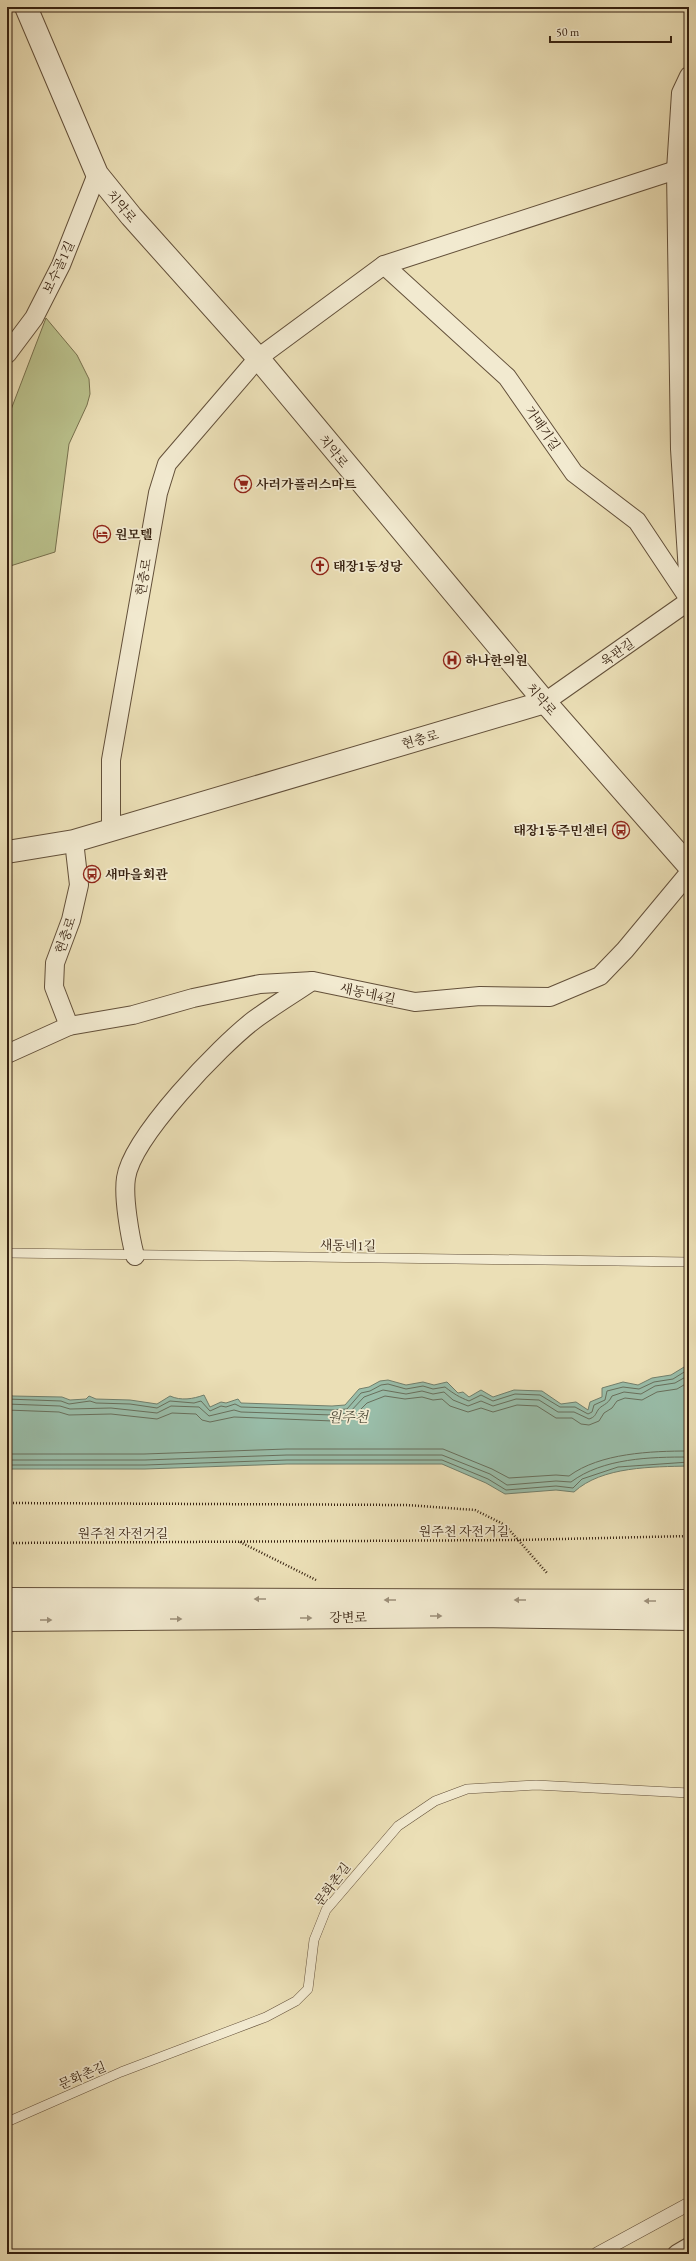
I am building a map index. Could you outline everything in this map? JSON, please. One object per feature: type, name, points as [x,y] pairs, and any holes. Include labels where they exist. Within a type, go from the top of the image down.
[{"type":"street","name":"치악로","points":[[26,7],[97,174],[131,216],[258,358],[545,702],[689,866]]},
{"type":"street","points":[[689,76],[681,93],[676,170],[680,450],[689,588]]},
{"type":"street","points":[[258,358],[384,266],[676,170]]},
{"type":"street","name":"보수골1길","points":[[7,354],[34,318],[61,265],[97,174]]},
{"type":"street","name":"가매기길","points":[[384,266],[507,377],[574,473],[637,521],[689,600]]},
{"type":"street","name":"현충로","points":[[111,829],[111,760],[158,493],[167,464],[258,358]]},
{"type":"street","name":"육판길","points":[[545,702],[689,600]]},
{"type":"street","name":"현충로","points":[[7,852],[74,841],[545,702]]},
{"type":"street","name":"현충로","points":[[69,1026],[54,987],[55,963],[71,920],[79,885],[74,841]]},
{"type":"street","name":"새동네4길","points":[[7,1054],[69,1026],[133,1015],[193,998],[260,984],[312,981],[415,1002],[480,996],[550,997],[600,976],[625,950],[689,873]]},
{"type":"street","points":[[135,1256],[129,1232],[126,1178],[138,1148],[165,1110],[208,1062],[253,1021],[312,981]]},
{"type":"street","name":"강변로","points":[[7,1599],[689,1601]]},
{"type":"street","name":"강변로","points":[[7,1620],[477,1616],[689,1619]]},
{"type":"street","points":[[597,2254],[689,2204]]},
{"type":"street","points":[[677,2254],[689,2248]]},
{"type":"lane","name":"새동네1길","points":[[7,1253],[135,1256],[689,1262]]},
{"type":"lane","name":"문화촌길","points":[[7,2122],[121,2072],[266,2017],[296,2000],[308,1989],[314,1940],[326,1910],[398,1826],[435,1801],[466,1789],[536,1785],[689,1793]]},
{"type":"path","points":[[7,1503],[407,1505],[475,1510],[505,1525],[547,1573]]},
{"type":"path","name":"원주천 자전거길","points":[[7,1543],[518,1540],[689,1536]]},
{"type":"path","name":"원주천 자전거길","points":[[240,1542],[316,1580]]},
{"type":"shaded area","points":[[46,318],[77,355],[89,379],[90,394],[87,405],[69,444],[55,552],[7,567],[7,420]]},
{"type":"water","name":"원주천","points":[[689,1364],[689,1466],[644,1468],[613,1473],[586,1483],[574,1492],[556,1490],[505,1494],[486,1483],[442,1464],[287,1464],[145,1469],[7,1469],[7,1395],[62,1397],[70,1400],[86,1399],[89,1396],[96,1399],[130,1400],[157,1404],[170,1396],[178,1399],[187,1399],[204,1395],[210,1407],[221,1402],[226,1403],[238,1399],[241,1403],[332,1406],[345,1405],[359,1389],[369,1387],[380,1381],[388,1380],[406,1385],[423,1382],[434,1385],[447,1382],[458,1393],[463,1392],[469,1397],[481,1390],[493,1397],[514,1390],[542,1391],[561,1404],[576,1402],[588,1410],[590,1402],[602,1397],[602,1388],[623,1382],[638,1385],[652,1378],[671,1375]]},
{"type":"place","name":"사러가플러스마트","points":[[243,484]]},
{"type":"place","name":"원모텔","points":[[102,534]]},
{"type":"place","name":"태장1동성당","points":[[320,566]]},
{"type":"place","name":"하나한의원","points":[[452,660]]},
{"type":"place","name":"태장1동주민센터","points":[[621,830]]},
{"type":"place","name":"새마을회관","points":[[92,874]]}]
